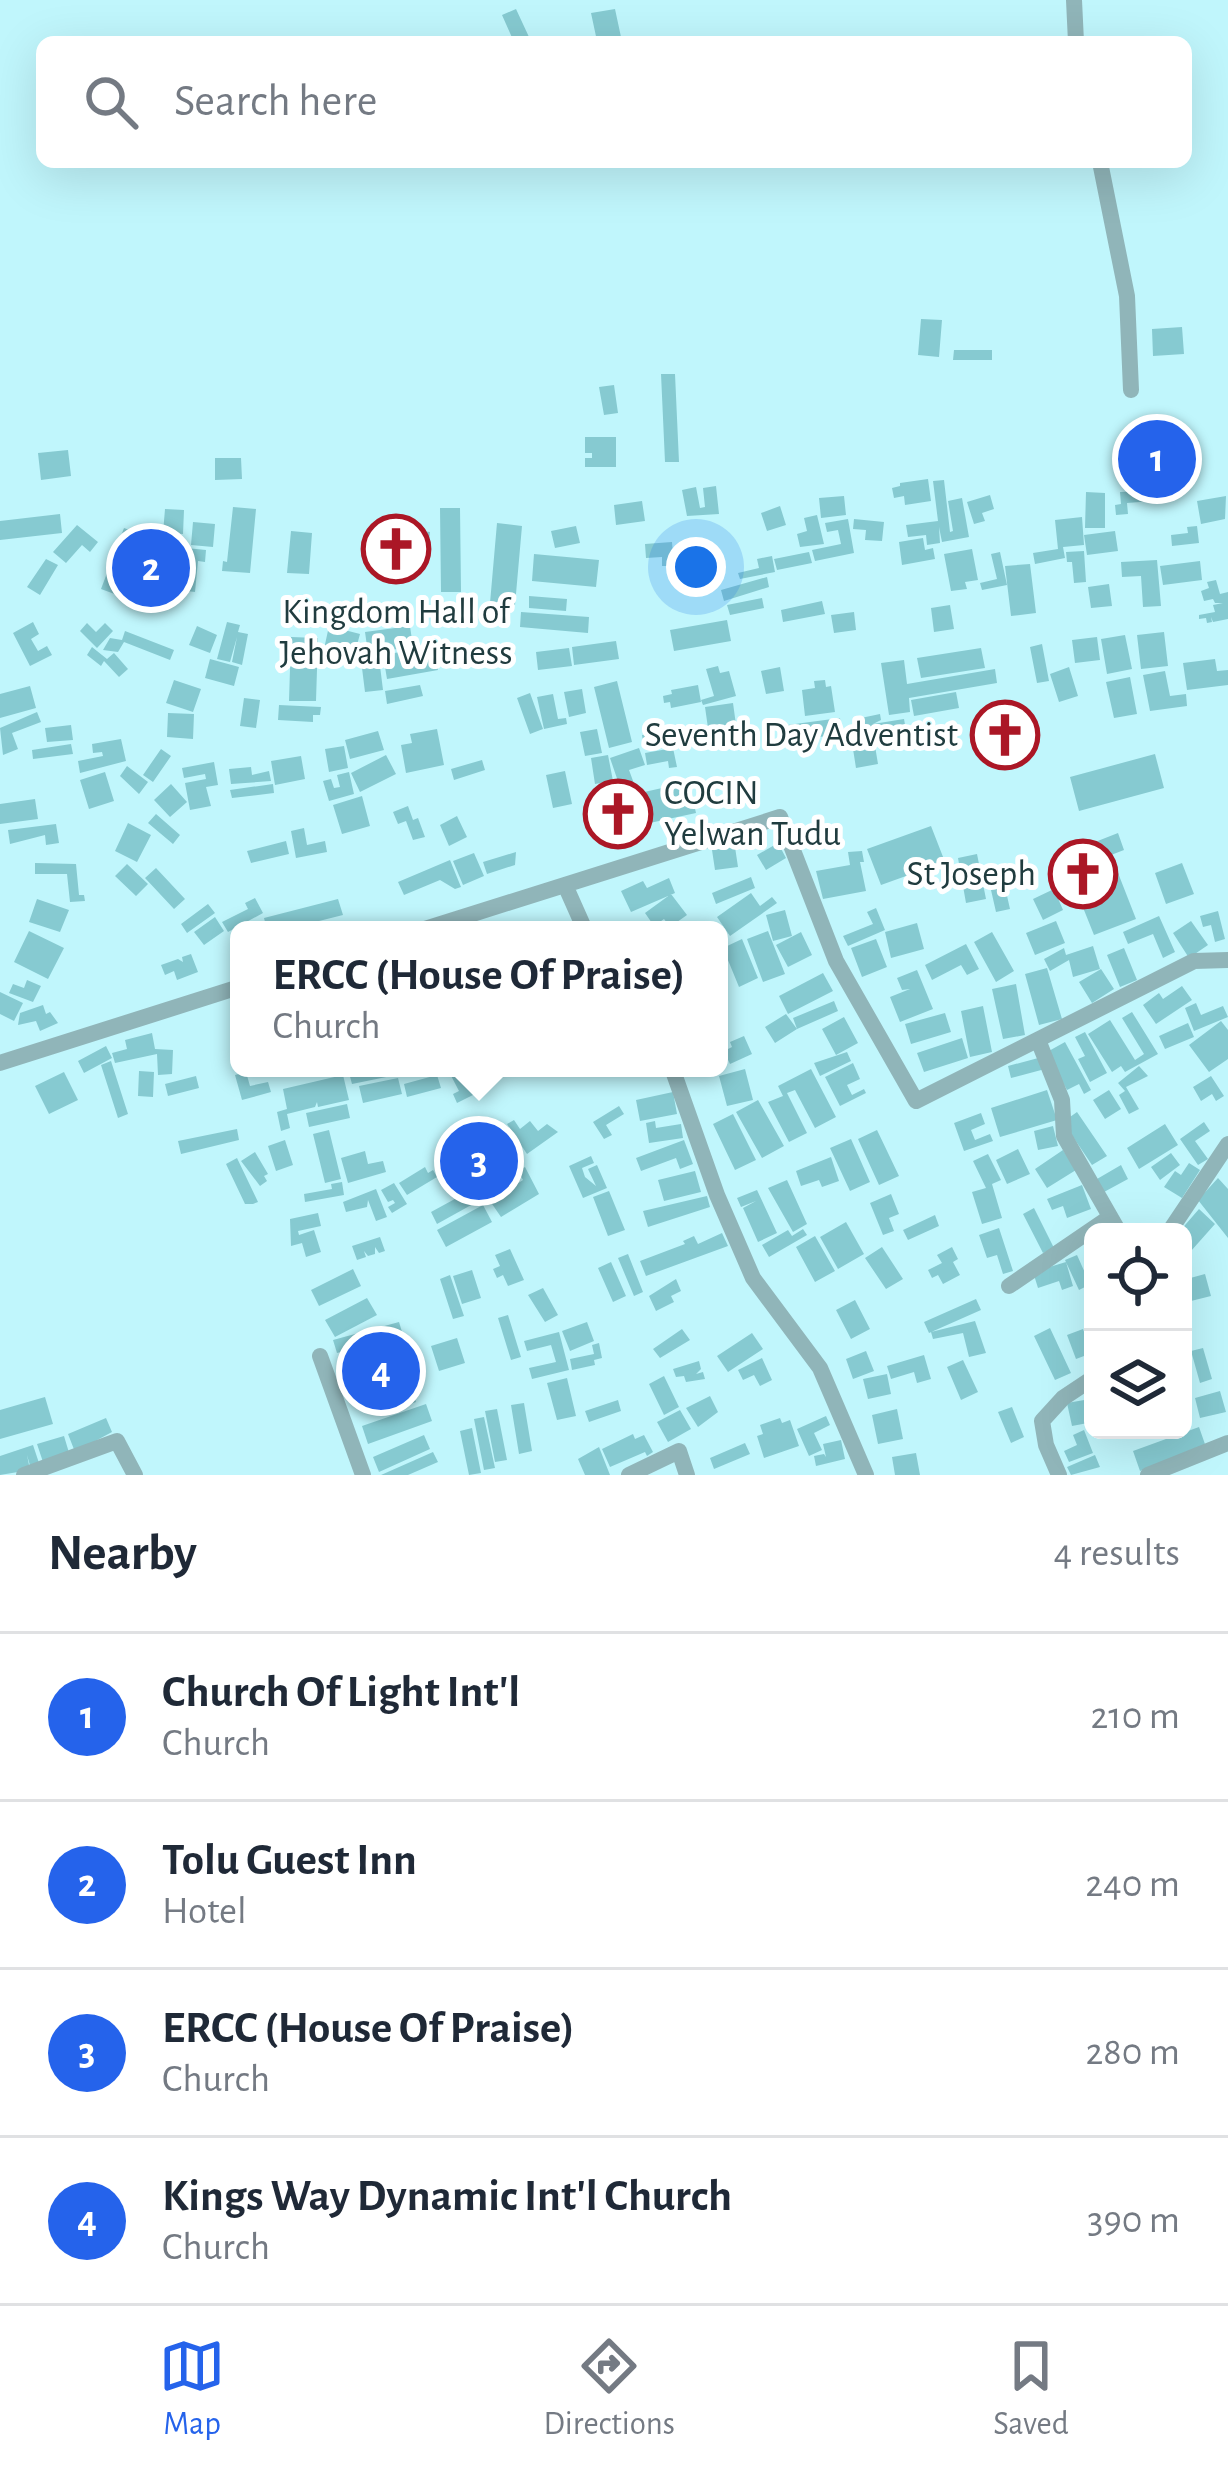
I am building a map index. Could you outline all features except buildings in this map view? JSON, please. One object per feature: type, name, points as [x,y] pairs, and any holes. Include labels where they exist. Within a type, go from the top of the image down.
[{"type":"street","points":[[1074,0],[1076,36]]},
{"type":"street","points":[[1101,168],[1127,296],[1131,390]]},
{"type":"street","points":[[451,921],[780,818],[836,961],[916,1101],[1194,961],[1228,960]]},
{"type":"street","points":[[565,886],[581,921]]},
{"type":"street","points":[[0,1063],[230,990]]},
{"type":"street","points":[[1038,1040],[1062,1100],[1064,1136],[1113,1223]]},
{"type":"street","points":[[675,1077],[753,1278],[820,1368],[866,1475]]},
{"type":"street","points":[[1174,1223],[1228,1144]]},
{"type":"street","points":[[1009,1286],[1084,1242]]},
{"type":"street","points":[[320,1356],[363,1475]]},
{"type":"street","points":[[1059,1475],[1042,1421],[1084,1384]]},
{"type":"street","points":[[24,1475],[117,1441],[134,1475]]},
{"type":"street","points":[[1148,1475],[1228,1443]]},
{"type":"street","points":[[629,1475],[679,1451],[687,1475]]},
{"type":"place","name":"Church Of Light Int'l","points":[[1157,459]]},
{"type":"place","name":"Kingdom Hall of Jehovah Witness","points":[[396,549]]},
{"type":"place","name":"Tolu Guest Inn","points":[[151,568]]},
{"type":"place","name":"Seventh Day Adventist","points":[[1005,735]]},
{"type":"place","name":"COCIN Yelwan Tudu","points":[[618,814]]},
{"type":"place","name":"St Joseph","points":[[1083,874]]},
{"type":"place","name":"ERCC (House Of Praise)","points":[[479,1161]]},
{"type":"place","name":"Kings Way Dynamic Int'l Church","points":[[381,1371]]}]
